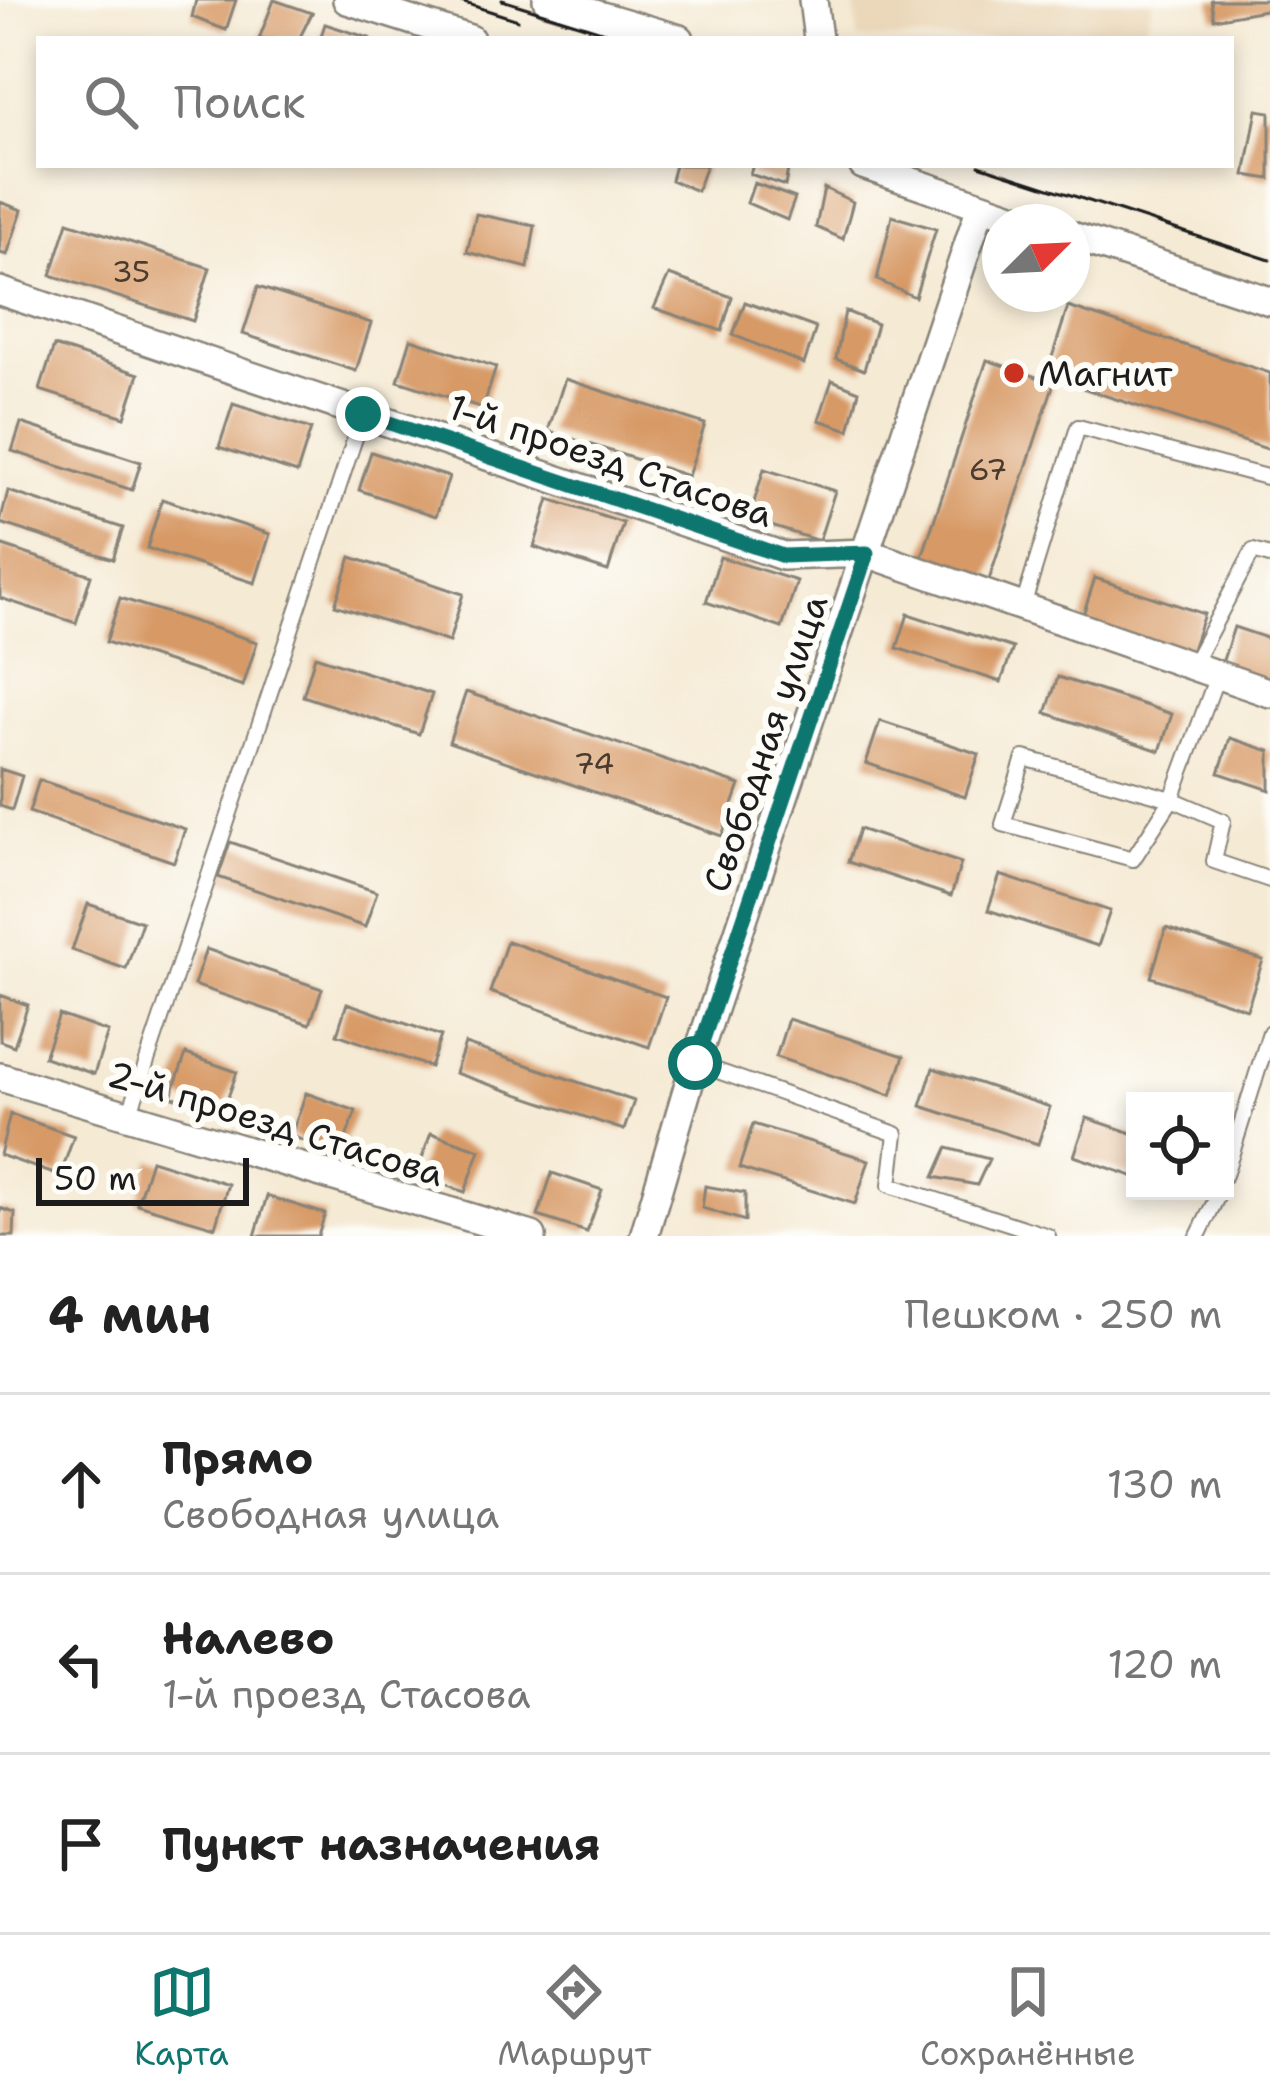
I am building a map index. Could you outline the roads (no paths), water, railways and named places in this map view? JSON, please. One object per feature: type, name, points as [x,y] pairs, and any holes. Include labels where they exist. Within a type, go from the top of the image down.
[{"type":"street","points":[[347,0],[461,36]]},
{"type":"street","points":[[813,0],[818,36]]},
{"type":"street","points":[[555,1],[670,36]]},
{"type":"street","points":[[872,168],[981,206]]},
{"type":"street","name":"Свободная улица","points":[[644,1236],[695,1063],[981,206]]},
{"type":"street","points":[[1090,242],[1270,301]]},
{"type":"street","name":"1-й проезд Стасова","points":[[0,291],[783,556],[867,553],[1270,693]]},
{"type":"street","name":"2-й проезд Стасова","points":[[0,1077],[532,1236]]},
{"type":"lane","points":[[128,1118],[363,414]]},
{"type":"lane","points":[[1023,606],[1078,427],[1270,478]]},
{"type":"lane","points":[[1270,556],[1253,551],[1205,671],[1172,799],[1133,859],[1003,824],[1024,758],[1172,799],[1223,821],[1214,861],[1270,880]]},
{"type":"lane","points":[[1234,1146],[1270,1031]]},
{"type":"lane","points":[[695,1063],[896,1134],[890,1185],[1048,1236]]},
{"type":"lane","points":[[1198,1236],[1216,1200]]},
{"type":"tram line","points":[[455,0],[518,20]]},
{"type":"tram line","points":[[502,0],[617,36]]},
{"type":"tram line","points":[[988,168],[1270,260]]},
{"type":"place","name":"Магнит","points":[[1014,373]]}]
